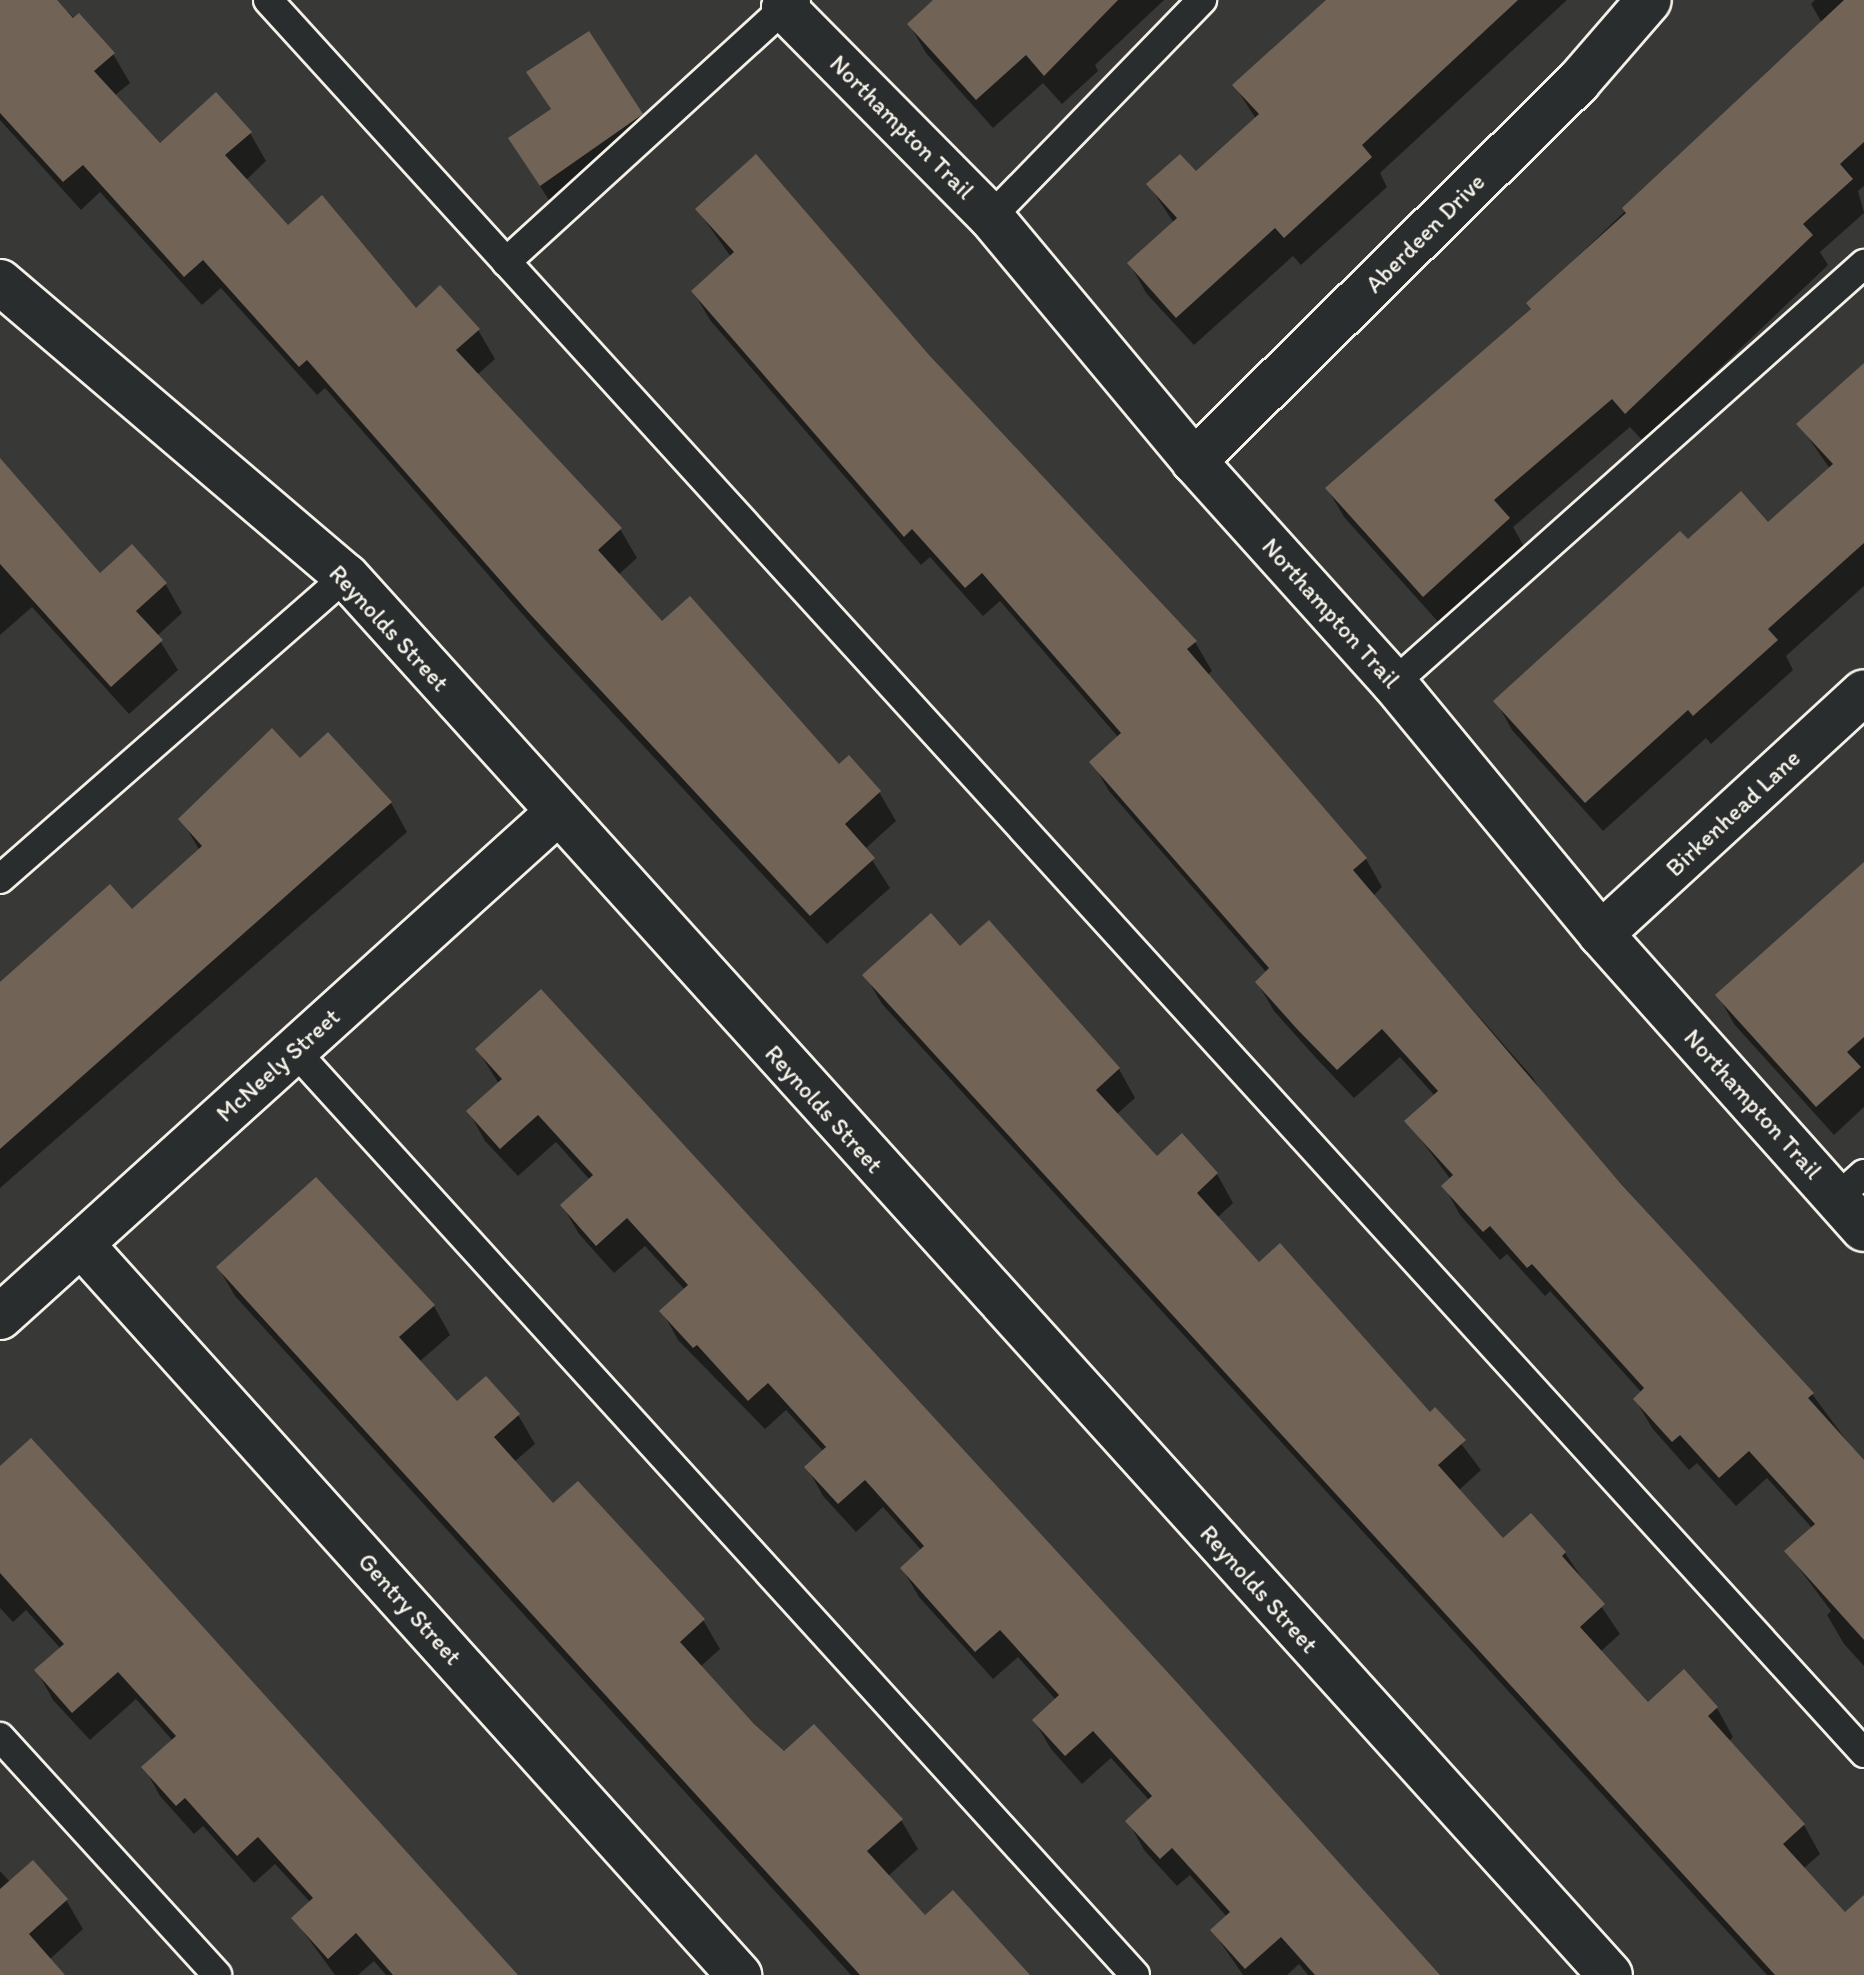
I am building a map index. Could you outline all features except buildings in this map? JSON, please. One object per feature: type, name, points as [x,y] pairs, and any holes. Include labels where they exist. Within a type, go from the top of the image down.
[{"type":"street","name":"Aberdeen Drive","points":[[1194,461],[1578,82],[1649,0]]},
{"type":"street","name":"Northampton Trail","points":[[786,4],[991,217],[1194,461],[1394,683],[1601,934],[1855,1200]]},
{"type":"street","name":"Reynolds Street","points":[[0,282],[346,576],[556,814],[1610,1975]]},
{"type":"street","name":"Birkenhead Lane","points":[[1601,934],[1864,692]]},
{"type":"street","name":"McNeely Street","points":[[0,1317],[556,814]]},
{"type":"street","name":"Gentry Street","points":[[81,1244],[739,1975]]},
{"type":"lane","points":[[268,0],[1864,1753]]},
{"type":"lane","points":[[991,217],[1202,0]]},
{"type":"lane","points":[[506,262],[786,4]]},
{"type":"lane","points":[[1394,683],[1864,264]]},
{"type":"lane","points":[[0,879],[346,576]]},
{"type":"lane","points":[[294,1050],[1135,1975]]},
{"type":"lane","points":[[0,1737],[217,1975]]}]
